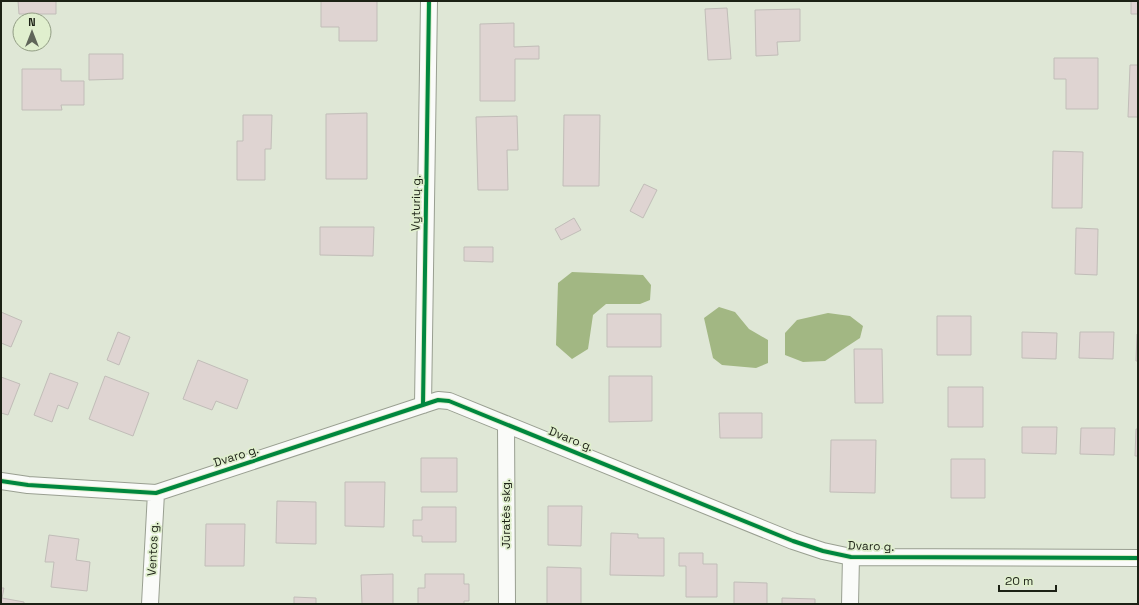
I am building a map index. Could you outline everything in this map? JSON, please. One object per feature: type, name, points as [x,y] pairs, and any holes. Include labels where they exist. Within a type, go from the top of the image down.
[{"type":"street","name":"Vyturių g.","points":[[423,405],[429,1]]},
{"type":"street","name":"Dvaro g.","points":[[1,481],[28,485],[156,493],[438,400],[449,401],[793,541],[823,551],[851,557],[1138,558]]},
{"type":"street","name":"Jūratės skg.","points":[[506,424],[507,604]]},
{"type":"street","name":"Ventos g.","points":[[150,604],[156,493]]},
{"type":"street","points":[[850,604],[851,557]]},
{"type":"shaded area","points":[[572,272],[643,275],[651,285],[650,300],[640,304],[606,304],[593,315],[588,349],[572,359],[556,345],[558,283]]},
{"type":"shaded area","points":[[719,307],[735,312],[749,329],[768,340],[768,363],[756,368],[722,365],[713,358],[704,318]]},
{"type":"shaded area","points":[[828,313],[850,316],[863,326],[860,338],[825,361],[803,362],[785,355],[785,333],[797,320]]},
{"type":"building","points":[[18,1],[56,1],[56,14],[52,14],[52,12],[19,12]]},
{"type":"building","points":[[321,1],[377,1],[377,41],[339,41],[339,27],[321,27]]},
{"type":"building","points":[[1131,1],[1138,1],[1138,14],[1131,14]]},
{"type":"building","points":[[727,8],[731,59],[708,60],[705,9]]},
{"type":"building","points":[[800,9],[800,41],[777,42],[778,55],[756,56],[755,10]]},
{"type":"building","points":[[514,23],[514,47],[539,46],[539,59],[515,59],[515,101],[480,101],[480,24]]},
{"type":"building","points":[[89,54],[123,54],[123,79],[89,80]]},
{"type":"building","points":[[1054,58],[1098,58],[1098,109],[1066,109],[1066,79],[1054,79]]},
{"type":"building","points":[[1130,65],[1138,65],[1138,117],[1128,117]]},
{"type":"building","points":[[22,69],[61,69],[61,81],[84,81],[84,105],[61,105],[62,110],[22,110]]},
{"type":"building","points":[[367,113],[367,179],[326,179],[326,114]]},
{"type":"building","points":[[243,115],[272,115],[271,149],[265,149],[265,180],[237,180],[237,141],[243,141]]},
{"type":"building","points":[[564,115],[600,115],[599,186],[563,186]]},
{"type":"building","points":[[517,116],[518,150],[507,150],[508,190],[478,190],[476,117]]},
{"type":"building","points":[[1053,151],[1083,152],[1082,208],[1052,208]]},
{"type":"building","points":[[644,184],[657,190],[643,218],[630,211]]},
{"type":"building","points":[[574,218],[581,230],[561,240],[555,229]]},
{"type":"building","points":[[320,227],[374,227],[373,256],[320,255]]},
{"type":"building","points":[[1076,228],[1098,229],[1097,275],[1075,274]]},
{"type":"building","points":[[464,247],[493,247],[493,262],[464,261]]},
{"type":"building","points":[[1,312],[22,321],[11,347],[1,343]]},
{"type":"building","points":[[607,314],[661,314],[661,347],[607,347]]},
{"type":"building","points":[[937,316],[971,316],[971,355],[937,355]]},
{"type":"building","points":[[118,332],[130,337],[119,365],[107,360]]},
{"type":"building","points":[[1022,332],[1057,333],[1056,359],[1022,358]]},
{"type":"building","points":[[1080,332],[1114,332],[1113,359],[1079,358]]},
{"type":"building","points":[[1137,334],[1138,361],[1136,361]]},
{"type":"building","points":[[854,349],[882,349],[883,403],[855,403]]},
{"type":"building","points":[[198,360],[248,380],[237,409],[216,401],[212,410],[183,399]]},
{"type":"building","points":[[50,373],[78,383],[68,409],[58,405],[52,422],[34,415]]},
{"type":"building","points":[[105,376],[149,393],[133,436],[89,419]]},
{"type":"building","points":[[609,376],[652,376],[652,421],[609,422]]},
{"type":"building","points":[[1,377],[20,384],[8,415],[1,413]]},
{"type":"building","points":[[948,387],[983,387],[983,427],[948,427]]},
{"type":"building","points":[[719,413],[762,413],[762,438],[720,438]]},
{"type":"building","points":[[1022,427],[1057,427],[1056,454],[1022,453]]},
{"type":"building","points":[[1081,428],[1115,428],[1114,455],[1080,454]]},
{"type":"building","points":[[1136,429],[1138,429],[1138,456],[1135,456]]},
{"type":"building","points":[[831,440],[876,440],[875,493],[830,492]]},
{"type":"building","points":[[421,458],[457,458],[457,492],[421,492]]},
{"type":"building","points":[[951,459],[985,459],[985,498],[951,498]]},
{"type":"building","points":[[345,482],[385,482],[384,527],[345,526]]},
{"type":"building","points":[[277,501],[316,502],[316,544],[276,543]]},
{"type":"building","points":[[548,506],[582,506],[581,546],[548,545]]},
{"type":"building","points":[[422,507],[456,507],[456,542],[422,542],[422,536],[413,536],[413,520],[422,520]]},
{"type":"building","points":[[206,524],[245,524],[244,566],[205,566]]},
{"type":"building","points":[[611,533],[638,534],[638,538],[664,538],[664,576],[610,575]]},
{"type":"building","points":[[49,535],[79,539],[76,560],[90,562],[87,591],[51,587],[54,562],[45,562]]},
{"type":"building","points":[[679,553],[703,553],[703,564],[717,564],[717,597],[686,597],[686,566],[679,566]]},
{"type":"building","points":[[547,567],[581,568],[581,604],[547,604]]},
{"type":"building","points":[[393,574],[393,604],[362,604],[361,575]]},
{"type":"building","points":[[425,574],[464,574],[464,584],[469,584],[469,601],[464,601],[464,604],[418,604],[418,588],[425,588]]},
{"type":"building","points":[[734,582],[767,583],[767,604],[734,604]]},
{"type":"building","points":[[1,588],[4,588],[2,598],[24,602],[24,604],[1,604]]},
{"type":"building","points":[[294,597],[316,598],[316,604],[294,604]]},
{"type":"building","points":[[782,598],[815,599],[815,604],[782,604]]},
{"type":"cycle path","points":[[423,405],[429,1]]},
{"type":"cycle path","points":[[1,481],[28,485],[156,493],[438,400],[449,401],[793,541],[823,551],[851,557],[1138,558]]}]
